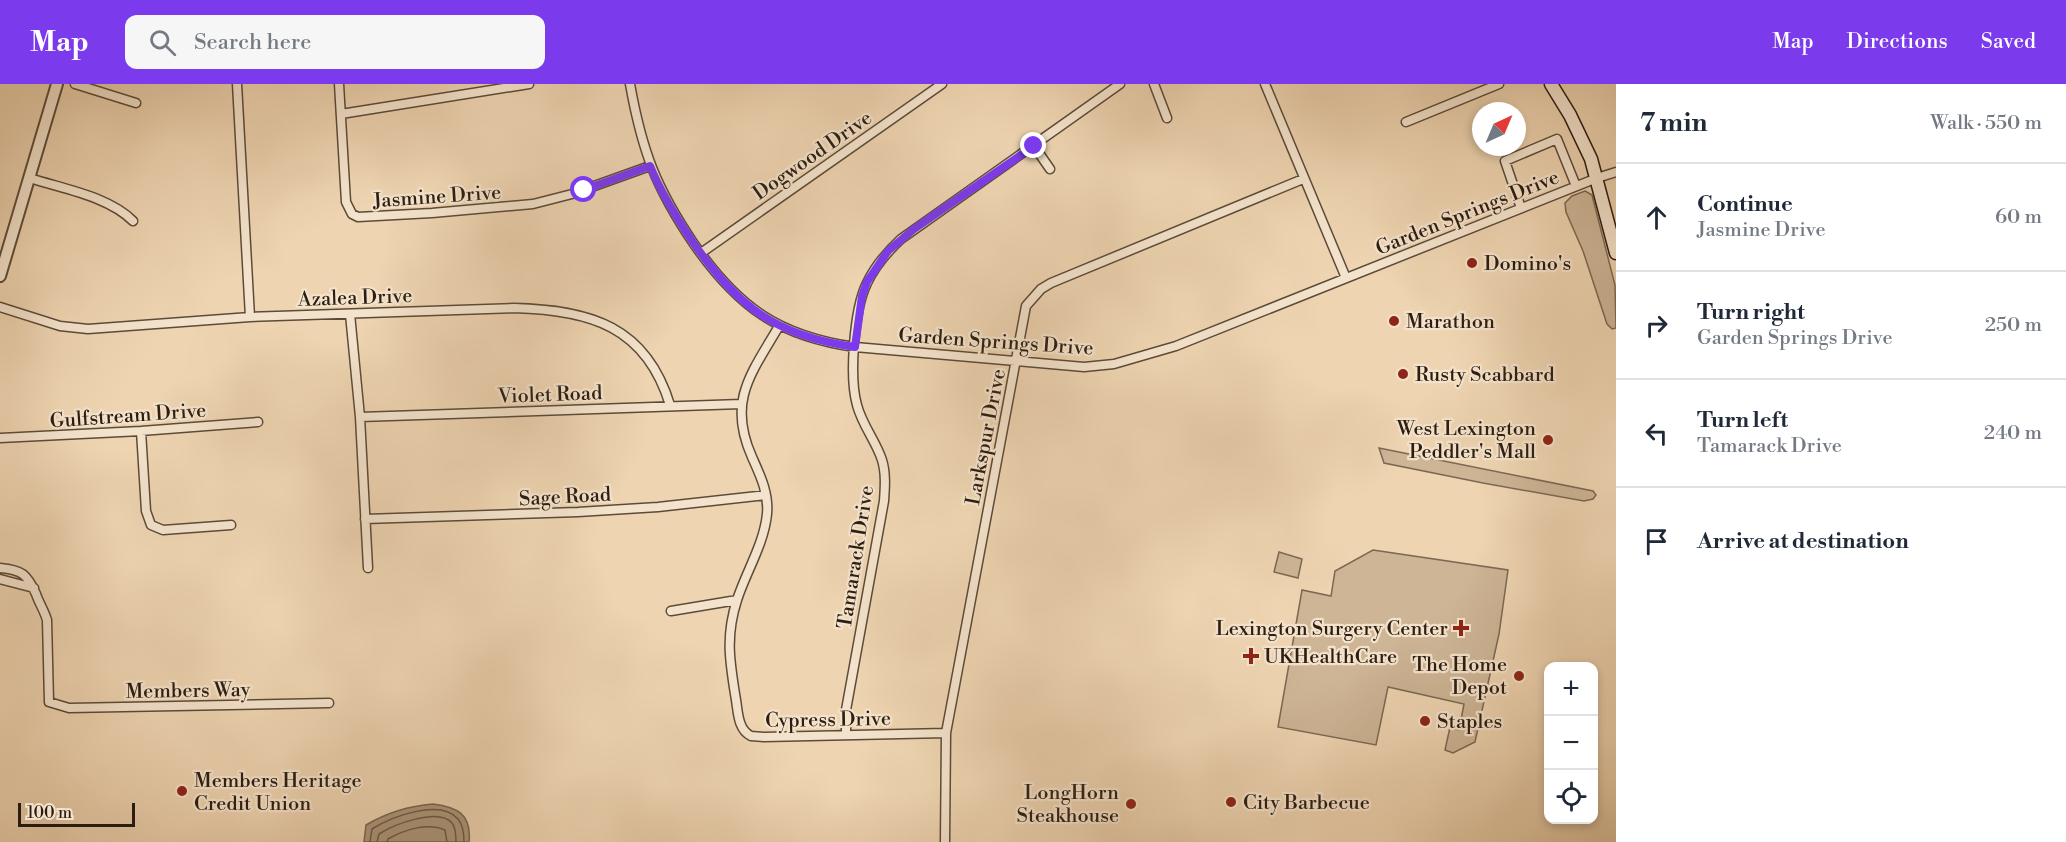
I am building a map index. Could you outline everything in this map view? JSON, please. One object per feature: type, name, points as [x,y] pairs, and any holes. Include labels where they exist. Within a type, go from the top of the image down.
[{"type":"main road","points":[[1551,84],[1583,141],[1597,178],[1616,254]]},
{"type":"street","points":[[0,276],[57,84]]},
{"type":"street","points":[[75,84],[136,104]]},
{"type":"street","points":[[237,84],[250,317]]},
{"type":"street","name":"Jasmine Drive","points":[[339,84],[346,202],[352,214],[358,217],[533,204],[578,192],[650,166]]},
{"type":"street","points":[[341,114],[529,84]]},
{"type":"street","name":"Garden Springs Drive","points":[[630,84],[638,128],[650,166],[667,203],[700,253],[733,294],[778,326],[820,341],[855,347],[1084,367],[1114,364],[1176,346],[1616,172]]},
{"type":"street","name":"Dogwood Drive","points":[[700,253],[942,84]]},
{"type":"street","name":"Tamarack Drive","points":[[846,735],[846,710],[884,501],[885,480],[881,458],[856,404],[853,382],[862,296],[867,282],[888,251],[914,229],[1120,84]]},
{"type":"street","points":[[1154,84],[1167,118]]},
{"type":"street","points":[[1265,84],[1346,278]]},
{"type":"street","points":[[1406,122],[1499,84]]},
{"type":"street","points":[[1521,208],[1505,161],[1557,140],[1576,186]]},
{"type":"street","points":[[1034,146],[1050,169]]},
{"type":"street","points":[[30,178],[111,204],[133,221]]},
{"type":"street","name":"Larkspur Drive","points":[[945,842],[946,734],[1026,306],[1041,289],[1070,275],[1304,179]]},
{"type":"street","name":"Azalea Drive","points":[[0,307],[60,326],[88,329],[250,317],[550,309],[587,318],[619,331],[638,346],[655,369],[670,405]]},
{"type":"street","points":[[350,314],[360,417],[368,568]]},
{"type":"street","name":"Cypress Drive","points":[[778,326],[754,369],[743,393],[741,404],[742,433],[761,476],[766,495],[767,514],[763,533],[737,600],[728,635],[739,717],[744,732],[751,736],[946,734]]},
{"type":"street","name":"Violet Road","points":[[360,417],[741,404]]},
{"type":"street","name":"Gulfstream Drive","points":[[0,438],[258,422]]},
{"type":"street","points":[[141,431],[146,511],[151,525],[163,530],[231,525]]},
{"type":"street","name":"Sage Road","points":[[365,519],[578,512],[658,507],[766,495]]},
{"type":"street","points":[[0,568],[12,569],[21,573],[28,578],[34,588]]},
{"type":"street","points":[[0,579],[34,588]]},
{"type":"street","name":"Members Way","points":[[34,588],[47,620],[49,702],[69,708],[329,703]]},
{"type":"street","points":[[671,611],[737,600]]},
{"type":"shaded area","points":[[1585,191],[1592,195],[1615,285],[1616,328],[1612,329],[1607,324],[1583,251],[1566,212],[1565,203],[1572,196]]},
{"type":"shaded area","points":[[1379,448],[1593,491],[1596,495],[1593,499],[1584,501],[1384,463]]},
{"type":"shaded area","points":[[1373,550],[1508,570],[1499,634],[1475,742],[1453,753],[1445,750],[1450,727],[1459,730],[1464,704],[1388,687],[1376,745],[1278,727],[1302,590],[1331,596],[1335,571]]},
{"type":"shaded area","points":[[1279,552],[1302,559],[1298,578],[1274,572]]},
{"type":"water","points":[[433,804],[456,810],[465,818],[468,825],[469,842],[364,842],[366,825],[374,820],[398,810]]},
{"type":"place","name":"Domino's","points":[[1472,263]]},
{"type":"place","name":"Marathon","points":[[1394,321]]},
{"type":"place","name":"Rusty Scabbard","points":[[1403,374]]},
{"type":"place","name":"West Lexington Peddler's Mall","points":[[1548,440]]},
{"type":"place","name":"Lexington Surgery Center","points":[[1461,628]]},
{"type":"place","name":"UKHealthCare","points":[[1251,656]]},
{"type":"place","name":"The Home Depot","points":[[1519,676]]},
{"type":"place","name":"Staples","points":[[1425,721]]},
{"type":"place","name":"Members Heritage Credit Union","points":[[182,791]]},
{"type":"place","name":"City Barbecue","points":[[1231,802]]},
{"type":"place","name":"LongHorn Steakhouse","points":[[1131,804]]},
{"type":"route","points":[[584,190],[650,166],[677,219],[714,272],[733,294],[778,326],[805,337],[855,347],[862,296],[867,282],[888,251],[914,229],[1034,146]]}]
